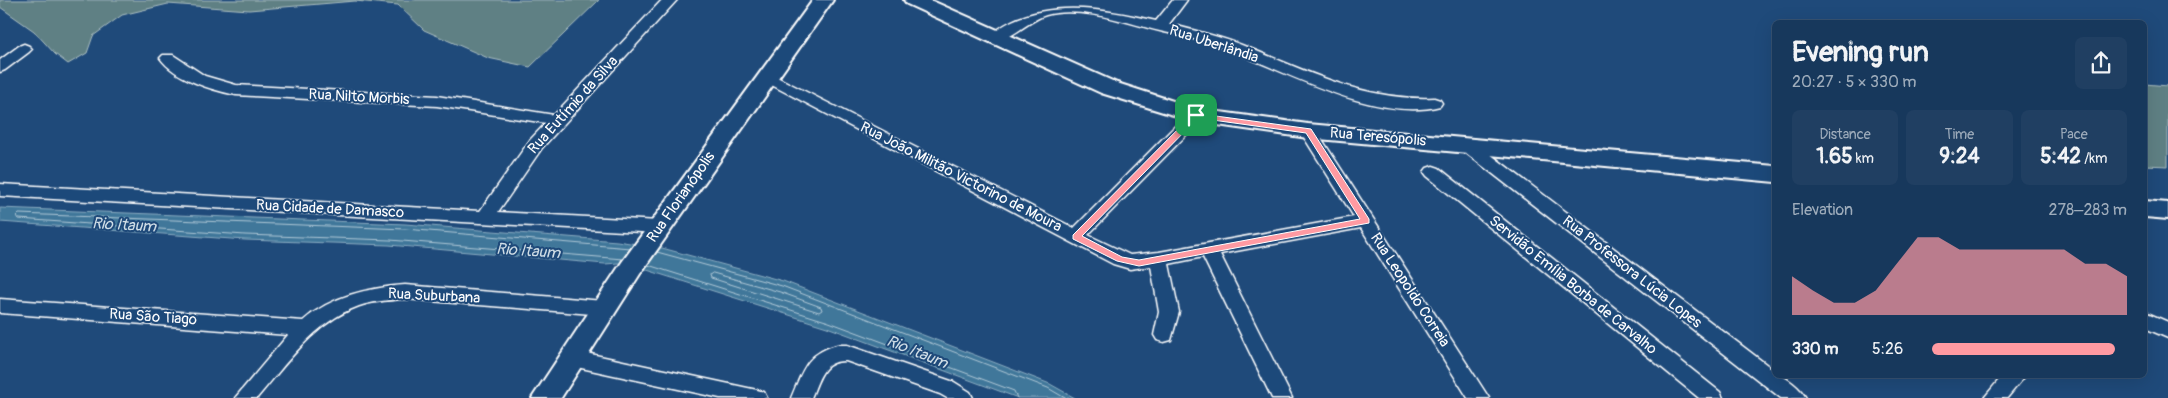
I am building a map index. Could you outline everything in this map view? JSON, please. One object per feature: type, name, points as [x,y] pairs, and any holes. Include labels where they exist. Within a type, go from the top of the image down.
[{"type":"street","name":"Rua Eutímio da Silva","points":[[484,218],[519,166],[557,120],[670,0]]},
{"type":"street","name":"Rua Florianópolis","points":[[546,398],[653,236],[823,0]]},
{"type":"street","name":"Rua Teresópolis","points":[[914,0],[1109,88],[1196,115],[1308,131],[1772,174]]},
{"type":"street","points":[[1159,27],[1180,0]]},
{"type":"street","name":"Rua Uberlândia","points":[[998,37],[1025,18],[1040,12],[1056,9],[1085,10],[1108,14],[1238,49],[1294,74],[1352,93],[1398,102],[1434,104]]},
{"type":"street","points":[[0,67],[24,49]]},
{"type":"street","name":"Rua Nilto Morbis","points":[[168,58],[197,79],[220,88],[437,101],[557,120]]},
{"type":"street","name":"Rua João Militão Victorino de Moura","points":[[767,77],[1076,237],[1130,262],[1159,259],[1366,221]]},
{"type":"street","points":[[1076,237],[1196,115]]},
{"type":"street","name":"Rua Leopoldo Correia","points":[[1308,131],[1479,398]]},
{"type":"street","name":"Rua Professora Lúcia Lopes","points":[[1467,145],[1796,398]]},
{"type":"street","name":"Servidão Emília Borba de Carvalho","points":[[1433,172],[1713,398]]},
{"type":"street","name":"Rua Cidade de Damasco","points":[[0,190],[484,218],[653,236]]},
{"type":"street","points":[[1209,250],[1282,398]]},
{"type":"street","points":[[1159,259],[1169,312],[1164,335]]},
{"type":"street","name":"Rua Suburbana","points":[[245,398],[306,329],[344,303],[374,294],[388,292],[604,308]]},
{"type":"street","name":"Rua São Tiago","points":[[0,306],[306,329]]},
{"type":"street","points":[[2147,320],[2168,332]]},
{"type":"street","points":[[801,398],[817,364],[823,356],[836,351],[847,352],[948,388],[963,398]]},
{"type":"street","points":[[572,358],[757,398]]},
{"type":"street","points":[[1994,398],[2013,378]]},
{"type":"green space","points":[[0,0],[599,0],[530,67],[488,58],[424,30],[398,5],[355,1],[249,10],[168,4],[122,15],[93,36],[87,53],[68,64],[55,54],[34,31],[0,7]]},
{"type":"green space","points":[[2147,84],[2168,86],[2168,166],[2147,165]]},
{"type":"water","name":"Rio Itaum","points":[[0,208],[405,224],[617,241],[662,248],[783,281],[1050,384],[1075,398],[1018,398],[827,327],[647,270],[618,263],[605,264],[389,245],[245,240],[0,222]]},
{"type":"route","points":[[1196,115],[1262,126],[1308,131],[1366,221],[1139,263],[1120,259],[1076,237],[1196,115]]}]
